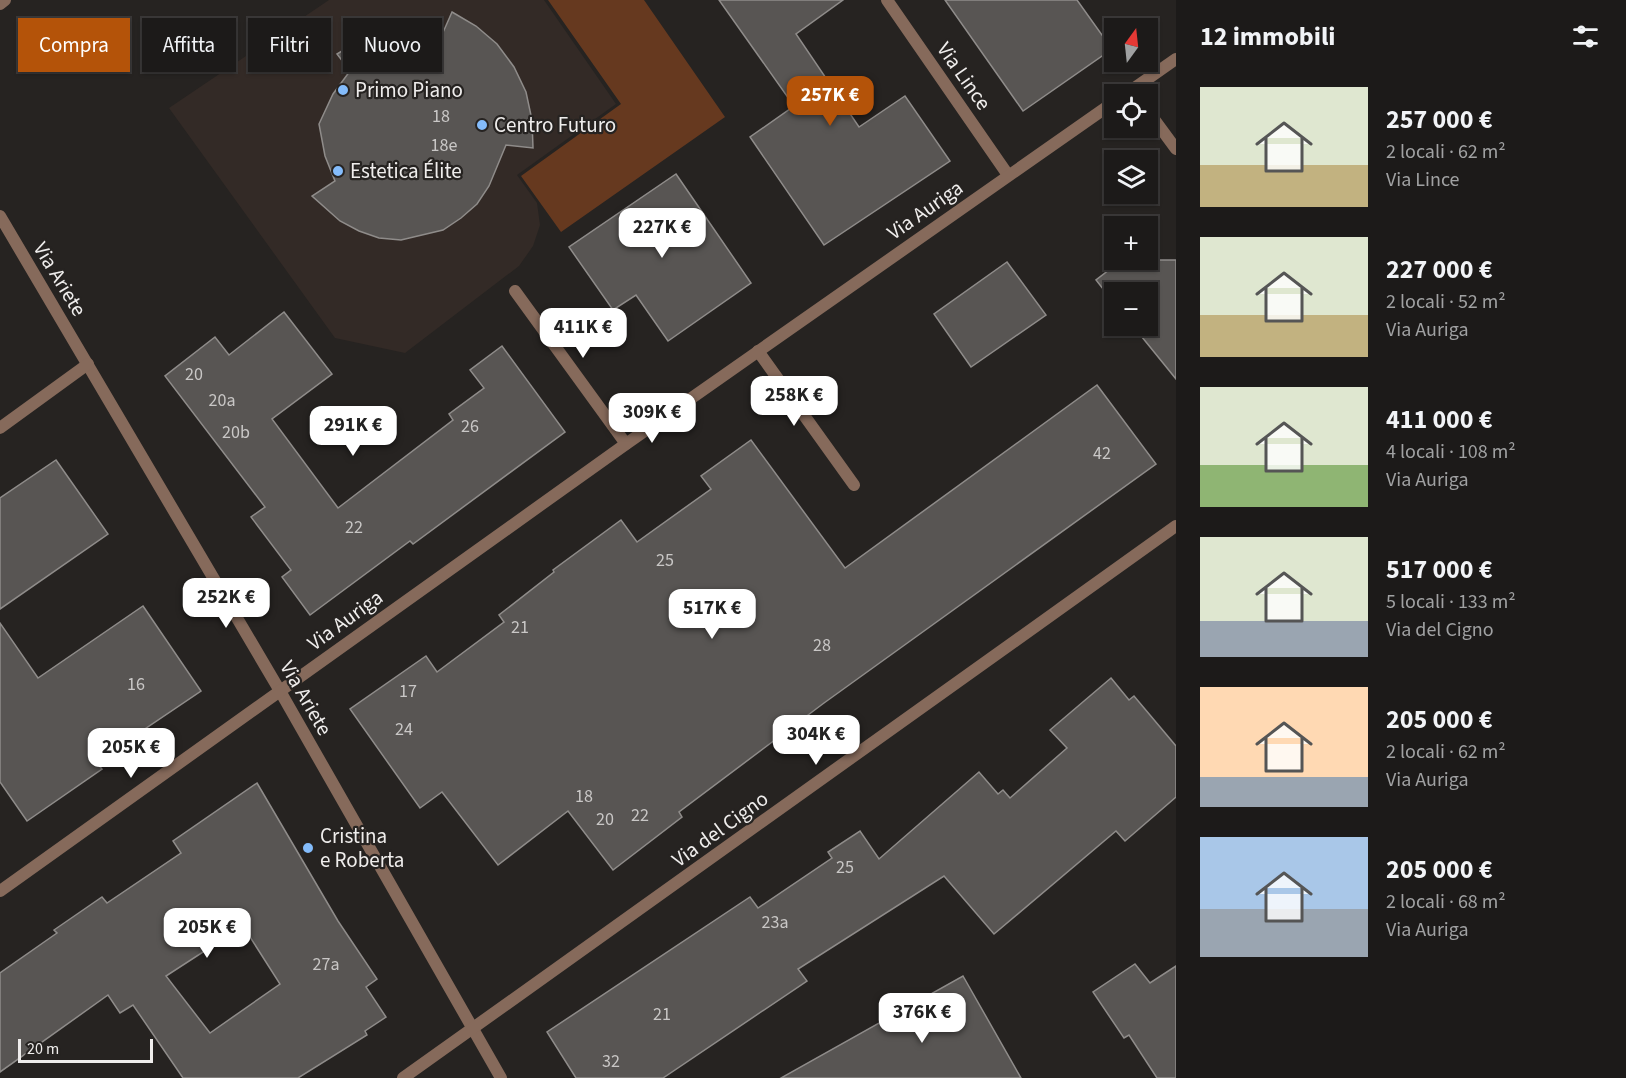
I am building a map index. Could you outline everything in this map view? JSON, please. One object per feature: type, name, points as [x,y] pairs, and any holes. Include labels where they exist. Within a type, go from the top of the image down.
[{"type":"street","points":[[0,4],[5,0]]},
{"type":"street","name":"Via Lince","points":[[886,0],[1008,175]]},
{"type":"street","points":[[1143,84],[1176,59]]},
{"type":"street","name":"Via Auriga","points":[[0,891],[626,444],[1104,109]]},
{"type":"street","points":[[1158,125],[1176,149]]},
{"type":"street","name":"Via Ariete","points":[[0,216],[280,691],[501,1078]]},
{"type":"street","points":[[515,291],[626,444]]},
{"type":"street","points":[[758,351],[854,485]]},
{"type":"street","points":[[0,428],[88,364]]},
{"type":"street","name":"Via del Cigno","points":[[403,1078],[1176,526]]},
{"type":"shaded area","points":[[329,0],[544,0],[616,104],[517,175],[537,203],[540,225],[533,246],[519,266],[405,353],[335,338],[169,108],[222,72],[236,72],[236,63],[248,55],[248,72],[331,72],[331,18],[302,18]]},
{"type":"shaded area","points":[[548,0],[644,0],[725,117],[561,232],[521,176],[621,104]]},
{"type":"building","points":[[719,0],[843,0],[796,34],[859,127],[905,96],[950,161],[824,245],[750,137],[794,106]]},
{"type":"building","points":[[945,0],[1077,0],[1104,38],[1104,55],[1023,111]]},
{"type":"building","name":"Centro Futuro","points":[[452,12],[476,26],[497,44],[514,67],[526,92],[532,120],[533,148],[506,145],[489,186],[477,204],[443,230],[401,240],[379,238],[359,231],[340,221],[312,196],[335,181],[325,156],[319,124],[333,94],[349,72],[442,72],[442,35]]},
{"type":"building","name":"Centro Futuro","points":[[343,50],[343,62],[337,54]]},
{"type":"building","points":[[676,174],[751,283],[668,341],[636,295],[613,310],[569,247]]},
{"type":"building","points":[[1158,260],[1176,260],[1176,379],[1141,336],[1158,336],[1158,282],[1104,282],[1104,290],[1096,280],[1109,270],[1158,270]]},
{"type":"building","points":[[1007,262],[1046,315],[971,367],[934,314]]},
{"type":"building","points":[[284,312],[332,374],[272,419],[338,508],[453,420],[449,414],[484,388],[470,370],[502,346],[565,432],[413,544],[410,541],[310,615],[282,577],[291,570],[251,517],[265,507],[165,376],[215,337],[229,355]]},
{"type":"building","points":[[1097,385],[1156,464],[824,703],[679,812],[682,817],[613,870],[568,811],[498,865],[442,792],[420,808],[350,709],[426,656],[437,672],[504,622],[499,615],[554,572],[553,570],[621,520],[637,542],[711,489],[701,476],[751,440],[845,568]]},
{"type":"building","points":[[56,460],[108,534],[0,609],[0,498]]},
{"type":"building","points":[[143,606],[201,691],[96,762],[102,769],[27,821],[0,782],[0,623],[38,678]]},
{"type":"building","points":[[1111,678],[1129,700],[1134,696],[1176,746],[1176,797],[1125,841],[1116,831],[994,934],[944,876],[798,969],[807,981],[663,1078],[576,1078],[547,1032],[750,897],[758,908],[832,858],[828,852],[860,831],[879,859],[979,772],[998,794],[1003,790],[1010,798],[1067,748],[1050,730]]},
{"type":"building","points":[[257,783],[338,921],[377,979],[366,987],[386,1017],[365,1031],[367,1035],[298,1078],[183,1078],[133,1005],[120,1013],[108,995],[0,1072],[0,973],[57,933],[54,930],[102,897],[107,903],[181,853],[173,841]],"holes":[[[243,926],[280,984],[210,1033],[166,976]]]},
{"type":"building","points":[[1135,964],[1150,983],[1176,966],[1176,1078],[1157,1078],[1129,1035],[1124,1038],[1093,992]]},
{"type":"building","points":[[963,976],[1021,1078],[781,1078]]},
{"type":"place","name":"Primo Piano","points":[[343,90]]},
{"type":"place","name":"Centro Futuro","points":[[482,125]]},
{"type":"place","name":"Estetica Élite","points":[[338,171]]},
{"type":"place","name":"Cristina e Roberta","points":[[308,848]]}]
